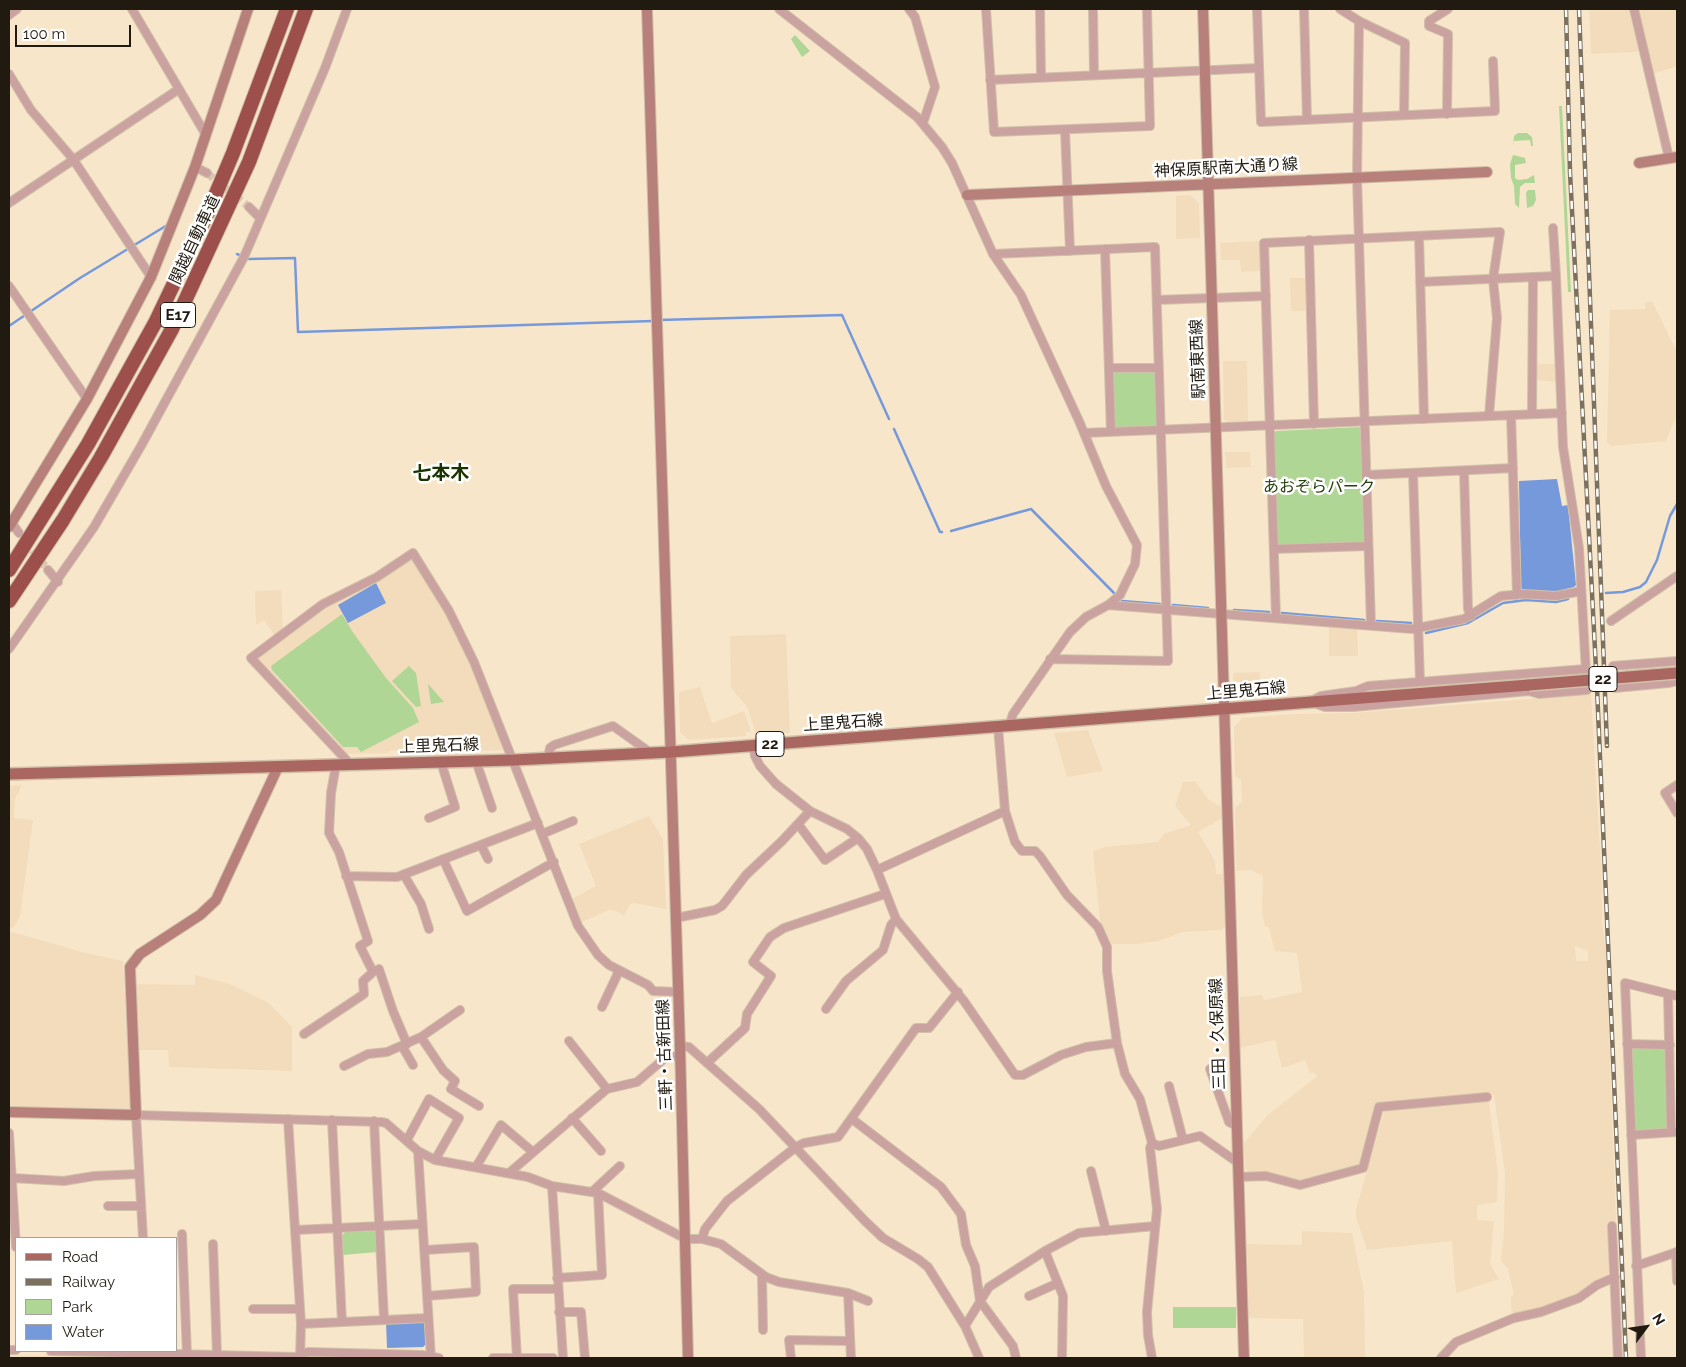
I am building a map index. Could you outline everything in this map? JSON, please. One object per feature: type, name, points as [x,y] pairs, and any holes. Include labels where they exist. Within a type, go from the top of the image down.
[{"type":"highway","name":"関越自動車道","points":[[9,570],[88,444],[155,323],[230,161],[287,9]]},
{"type":"highway","name":"関越自動車道","points":[[9,601],[63,520],[101,457],[172,329],[249,162],[306,9]]},
{"type":"main road","name":"上里鬼石線","points":[[9,774],[514,760],[671,752],[1677,673]]},
{"type":"street","points":[[9,15],[17,9]]},
{"type":"street","points":[[132,9],[206,135]]},
{"type":"street","points":[[20,533],[10,522],[87,399],[151,277],[195,167],[248,9]]},
{"type":"street","points":[[9,649],[58,582],[94,527],[142,446],[244,256],[325,68],[347,9]]},
{"type":"street","name":"三軒・古新田線","points":[[647,9],[681,1051],[688,1358]]},
{"type":"street","points":[[779,9],[923,123],[952,163],[993,254],[1021,295],[1106,486],[1137,545],[1135,564],[1126,585],[1108,605],[1078,623],[1050,659],[1004,727],[1005,811],[1018,848],[1038,853],[1067,895],[1092,920],[1105,941],[1117,1043],[1125,1074],[1140,1099],[1152,1143],[1150,1148],[1157,1209],[1147,1312],[1152,1358]]},
{"type":"street","points":[[910,9],[915,16],[935,87],[923,123]]},
{"type":"street","points":[[986,9],[994,132],[1150,126],[1147,9]]},
{"type":"street","points":[[1040,9],[1041,77]]},
{"type":"street","points":[[1094,9],[1094,74]]},
{"type":"street","name":"駅南東西線","points":[[1203,9],[1224,709]]},
{"type":"street","points":[[1257,9],[1261,122],[1495,111],[1493,61]]},
{"type":"street","points":[[1304,9],[1307,120]]},
{"type":"street","points":[[1340,9],[1359,22],[1405,43],[1404,115]]},
{"type":"street","points":[[1447,114],[1448,34],[1429,26],[1429,22],[1448,9]]},
{"type":"street","points":[[1634,9],[1673,158],[1639,163]]},
{"type":"street","points":[[1359,22],[1357,178],[1371,625]]},
{"type":"street","points":[[990,80],[1259,68]]},
{"type":"street","points":[[9,74],[31,110],[73,159],[151,277]]},
{"type":"street","points":[[9,203],[178,89]]},
{"type":"street","points":[[1065,130],[1070,251]]},
{"type":"street","points":[[195,167],[207,174]]},
{"type":"street","name":"神保原駅南大通り線","points":[[967,195],[1487,172]]},
{"type":"street","points":[[249,207],[260,218]]},
{"type":"street","points":[[1310,702],[1325,707],[1353,707],[1529,691],[1538,694],[1587,690],[1579,548],[1563,447],[1553,228]]},
{"type":"street","points":[[1276,618],[1264,243],[1500,232],[1494,278],[1497,318],[1489,416]]},
{"type":"street","points":[[1419,236],[1424,419]]},
{"type":"street","points":[[1308,240],[1314,424]]},
{"type":"street","points":[[993,254],[1155,247],[1168,660],[1050,659]]},
{"type":"street","points":[[1106,249],[1111,432]]},
{"type":"street","points":[[1420,282],[1556,276]]},
{"type":"street","points":[[1532,414],[1533,277]]},
{"type":"street","points":[[9,286],[87,399]]},
{"type":"street","points":[[1157,300],[1266,296]]},
{"type":"street","points":[[1109,368],[1159,368]]},
{"type":"street","points":[[1084,433],[1562,413]]},
{"type":"street","points":[[1511,415],[1517,595]]},
{"type":"street","points":[[1366,475],[1513,468]]},
{"type":"street","points":[[1464,470],[1468,609],[1471,616]]},
{"type":"street","points":[[1413,473],[1420,682]]},
{"type":"street","points":[[1274,549],[1368,546]]},
{"type":"street","points":[[351,765],[252,658],[323,604],[377,577],[413,553],[460,631],[514,760],[578,926],[602,960],[659,992],[678,992]]},
{"type":"street","points":[[48,570],[58,582]]},
{"type":"street","points":[[1611,621],[1677,576]]},
{"type":"street","points":[[1108,605],[1418,628],[1471,616],[1501,596],[1556,596],[1581,592]]},
{"type":"street","points":[[1677,661],[1613,666],[1615,688],[1668,684],[1677,681]]},
{"type":"street","points":[[1310,702],[1321,696],[1356,691],[1368,686],[1586,669]]},
{"type":"street","name":"三田・久保原線","points":[[1224,709],[1244,1358]]},
{"type":"street","points":[[548,758],[550,748],[554,745],[612,726],[651,753]]},
{"type":"street","points":[[753,745],[755,756],[767,775],[810,811],[847,829],[867,849],[896,920],[958,992],[1015,1074],[1023,1075],[1061,1055],[1086,1047],[1117,1043]]},
{"type":"street","points":[[476,760],[492,808]]},
{"type":"street","points":[[429,818],[455,808],[441,762]]},
{"type":"street","points":[[336,765],[331,793],[329,833],[339,852],[368,941],[360,946],[373,972]]},
{"type":"street","points":[[143,1237],[130,967],[150,946],[200,915],[216,900],[278,767]]},
{"type":"street","points":[[1676,813],[1664,793],[1677,785]]},
{"type":"street","points":[[676,918],[715,910],[722,906],[746,875],[810,811]]},
{"type":"street","points":[[877,870],[1005,811]]},
{"type":"street","points":[[542,834],[573,821]]},
{"type":"street","points":[[346,876],[390,878],[404,875],[538,823]]},
{"type":"street","points":[[798,824],[825,860],[858,838]]},
{"type":"street","points":[[481,844],[488,859]]},
{"type":"street","points":[[443,860],[467,911],[554,862]]},
{"type":"street","points":[[404,875],[421,904],[429,929]]},
{"type":"street","points":[[707,1064],[744,1028],[747,1014],[771,976],[753,962],[770,937],[784,928],[885,894]]},
{"type":"street","points":[[826,1009],[846,981],[883,950],[891,925],[896,920]]},
{"type":"street","points":[[304,1034],[364,994],[363,981],[379,969],[404,1045],[413,1065]]},
{"type":"street","points":[[602,1007],[619,971]]},
{"type":"street","points":[[1641,1358],[1630,1135],[1625,982],[1677,996]]},
{"type":"street","points":[[702,1239],[705,1229],[727,1201],[796,1147],[804,1143],[838,1137],[916,1028],[929,1028],[958,992]]},
{"type":"street","points":[[1630,1135],[1674,1132],[1668,994]]},
{"type":"street","points":[[344,1066],[368,1054],[387,1052],[421,1037],[460,1010]]},
{"type":"street","points":[[421,1037],[443,1070],[455,1081],[450,1089],[479,1106]]},
{"type":"street","points":[[569,1041],[607,1089]]},
{"type":"street","points":[[1627,1044],[1670,1044]]},
{"type":"street","points":[[509,1173],[607,1089],[637,1082],[665,1058],[689,1046],[759,1109],[864,1222],[883,1238],[918,1258],[928,1267],[965,1326],[979,1358]]},
{"type":"street","points":[[1210,1069],[1229,1122],[1236,1126]]},
{"type":"street","points":[[1169,1086],[1183,1140]]},
{"type":"street","points":[[1238,1177],[1266,1176],[1300,1185],[1363,1168],[1379,1107],[1488,1097]]},
{"type":"street","points":[[407,1140],[429,1099],[460,1118],[436,1160]]},
{"type":"street","points":[[9,1112],[374,1121],[386,1123],[418,1151],[436,1160],[509,1173],[552,1186],[595,1192],[686,1239],[702,1239],[721,1244],[762,1275],[779,1282],[848,1293],[868,1301]]},
{"type":"street","points":[[572,1118],[601,1151]]},
{"type":"street","points":[[288,1119],[301,1324],[300,1357]]},
{"type":"street","points":[[852,1119],[941,1187],[961,1214],[966,1245],[975,1266],[980,1301],[1013,1346],[1016,1358]]},
{"type":"street","points":[[332,1120],[342,1322]]},
{"type":"street","points":[[374,1121],[384,1319]]},
{"type":"street","points":[[476,1167],[501,1125],[533,1152]]},
{"type":"street","points":[[9,1133],[15,1237]]},
{"type":"street","points":[[1152,1143],[1159,1146],[1200,1136],[1237,1162]]},
{"type":"street","points":[[151,1352],[234,1357],[300,1357],[308,1352],[433,1358],[428,1318],[418,1151]]},
{"type":"street","points":[[557,1278],[602,1275],[595,1192],[620,1166]]},
{"type":"street","points":[[1091,1171],[1106,1231]]},
{"type":"street","points":[[12,1178],[64,1181],[94,1176],[139,1174]]},
{"type":"street","points":[[552,1186],[563,1358]]},
{"type":"street","points":[[108,1206],[141,1206]]},
{"type":"street","points":[[296,1230],[422,1224]]},
{"type":"street","points":[[965,1326],[989,1287],[1045,1251],[1079,1233],[1155,1226]]},
{"type":"street","points":[[1612,1226],[1618,1358]]},
{"type":"street","points":[[182,1234],[187,1354]]},
{"type":"street","points":[[212,1356],[213,1244]]},
{"type":"street","points":[[425,1250],[474,1247],[476,1292],[427,1296]]},
{"type":"street","points":[[1045,1251],[1063,1296],[1062,1358]]},
{"type":"street","points":[[1636,1266],[1676,1252],[1677,1281]]},
{"type":"street","points":[[762,1275],[763,1330]]},
{"type":"street","points":[[1442,1358],[1456,1342],[1514,1318],[1541,1312],[1579,1298],[1598,1285],[1615,1277]]},
{"type":"street","points":[[1029,1296],[1058,1283]]},
{"type":"street","points":[[517,1358],[512,1289],[558,1288]]},
{"type":"street","points":[[1063,1296],[1072,1291]]},
{"type":"street","points":[[848,1293],[851,1358]]},
{"type":"street","points":[[253,1309],[300,1309]]},
{"type":"street","points":[[559,1312],[581,1312],[585,1358]]},
{"type":"street","points":[[301,1324],[428,1318]]},
{"type":"street","points":[[791,1358],[789,1340],[849,1341]]},
{"type":"street","points":[[493,1358],[553,1358]]},
{"type":"shaded area","points":[[1589,9],[1677,9],[1677,66],[1653,74],[1647,49],[1635,52],[1591,54]]},
{"type":"shaded area","points":[[1190,195],[1199,203],[1200,238],[1176,239],[1176,196]]},
{"type":"shaded area","points":[[1260,241],[1261,271],[1241,272],[1240,260],[1221,260],[1220,243]]},
{"type":"shaded area","points":[[1290,278],[1306,278],[1307,311],[1291,311]]},
{"type":"shaded area","points":[[1652,301],[1677,352],[1677,414],[1666,441],[1612,446],[1607,443],[1610,310],[1645,309],[1645,303]]},
{"type":"shaded area","points":[[1223,361],[1247,361],[1248,421],[1227,422],[1224,420]]},
{"type":"shaded area","points":[[1535,364],[1556,364],[1556,382],[1535,380]]},
{"type":"shaded area","points":[[1225,452],[1250,452],[1251,467],[1226,468]]},
{"type":"shaded area","points":[[413,558],[447,613],[507,750],[406,753],[406,750],[389,751],[389,753],[346,754],[257,660],[257,657],[317,612]]},
{"type":"shaded area","points":[[281,590],[283,630],[275,636],[264,620],[256,625],[255,591]]},
{"type":"shaded area","points":[[1329,626],[1357,628],[1358,656],[1329,656]]},
{"type":"shaded area","points":[[786,634],[790,733],[756,735],[748,708],[731,688],[730,636]]},
{"type":"shaded area","points":[[1260,672],[1261,696],[1242,697],[1234,689],[1233,673]]},
{"type":"shaded area","points":[[700,687],[712,723],[744,711],[751,732],[745,732],[746,736],[689,740],[680,732],[679,692]]},
{"type":"shaded area","points":[[1591,694],[1602,885],[1602,924],[1606,950],[1616,1222],[1607,1223],[1611,1270],[1608,1274],[1579,1293],[1541,1307],[1514,1313],[1511,1311],[1511,1296],[1514,1295],[1508,1269],[1501,1261],[1504,1232],[1505,1173],[1494,1095],[1378,1104],[1361,1166],[1302,1181],[1270,1173],[1249,1172],[1245,1168],[1244,1143],[1268,1115],[1317,1076],[1313,1072],[1310,1074],[1305,1060],[1282,1068],[1275,1040],[1240,1048],[1240,997],[1262,995],[1264,1000],[1302,992],[1297,953],[1275,951],[1269,928],[1265,926],[1262,912],[1263,876],[1251,870],[1236,871],[1235,807],[1242,802],[1241,780],[1235,776],[1234,727],[1243,718],[1296,714],[1354,713]],"holes":[[[1575,946],[1588,951],[1588,961],[1576,961]]]},
{"type":"shaded area","points":[[1088,730],[1103,771],[1067,777],[1054,733]]},
{"type":"shaded area","points":[[1195,781],[1208,799],[1221,807],[1222,818],[1198,832],[1215,861],[1216,874],[1223,874],[1225,927],[1222,930],[1183,932],[1159,941],[1138,944],[1112,944],[1100,921],[1093,851],[1105,847],[1158,842],[1164,834],[1191,825],[1175,806],[1183,782]]},
{"type":"shaded area","points":[[22,785],[15,799],[14,818],[33,820],[20,916],[13,928],[9,927],[9,786]]},
{"type":"shaded area","points":[[649,816],[663,839],[666,909],[634,903],[630,904],[624,916],[616,911],[609,910],[580,923],[572,899],[596,886],[579,844]]},
{"type":"shaded area","points":[[9,931],[82,952],[123,961],[131,1107],[128,1109],[9,1107]]},
{"type":"shaded area","points":[[195,975],[230,984],[269,1003],[292,1027],[292,1071],[169,1067],[168,1050],[136,1050],[133,984],[195,985]]},
{"type":"shaded area","points":[[1489,1102],[1498,1174],[1497,1202],[1477,1205],[1477,1220],[1494,1221],[1490,1264],[1499,1279],[1456,1293],[1452,1241],[1367,1250],[1356,1217],[1356,1209],[1384,1112],[1388,1109]]},
{"type":"shaded area","points":[[1302,1231],[1352,1233],[1364,1292],[1365,1358],[1304,1358],[1303,1319],[1249,1318],[1247,1244],[1302,1245]]},
{"type":"shaded area","points":[[46,1353],[133,1355],[136,1358],[9,1358],[9,1355],[45,1356]]},
{"type":"green space","points":[[795,35],[810,51],[802,57],[791,39]]},
{"type":"green space","points":[[1559,106],[1562,106],[1571,292],[1568,292]]},
{"type":"green space","points":[[1518,133],[1527,133],[1532,137],[1533,146],[1531,146],[1530,140],[1514,141],[1513,148],[1514,136]]},
{"type":"green space","points":[[1513,155],[1525,158],[1526,163],[1515,165],[1515,178],[1518,180],[1527,179],[1534,175],[1535,183],[1525,183],[1520,187],[1519,208],[1515,204],[1514,186],[1511,178],[1510,164]]},
{"type":"green space","points":[[1528,190],[1535,190],[1536,200],[1533,206],[1527,208],[1526,193]]},
{"type":"green space","points":[[1153,370],[1156,373],[1158,425],[1155,427],[1117,429],[1114,426],[1113,374],[1115,372]]},
{"type":"green space","name":"あおぞらパーク","points":[[1359,427],[1361,429],[1365,540],[1362,543],[1280,545],[1277,543],[1274,433],[1276,431]]},
{"type":"green space","points":[[342,614],[386,678],[413,708],[419,722],[361,752],[357,747],[343,747],[272,670],[271,666]]},
{"type":"green space","points":[[409,666],[416,673],[421,706],[416,707],[392,681]]},
{"type":"green space","points":[[428,684],[444,702],[431,704]]},
{"type":"green space","points":[[1634,1046],[1664,1046],[1667,1050],[1667,1126],[1664,1130],[1637,1132],[1634,1128],[1630,1050]]},
{"type":"green space","points":[[374,1231],[378,1234],[378,1252],[343,1255],[342,1236],[345,1232]]},
{"type":"green space","points":[[1173,1307],[1236,1307],[1236,1328],[1173,1328]]},
{"type":"water","points":[[1557,479],[1562,506],[1568,505],[1576,585],[1555,592],[1523,590],[1521,588],[1519,481]]},
{"type":"water","points":[[376,583],[386,603],[348,623],[338,605]]},
{"type":"water","points":[[421,1321],[425,1324],[426,1344],[423,1347],[387,1348],[386,1322]]},
{"type":"waterway","points":[[9,326],[80,278],[169,224]]},
{"type":"waterway","points":[[237,254],[248,259],[295,258],[298,332],[653,321]]},
{"type":"waterway","points":[[659,320],[842,315],[889,419]]},
{"type":"waterway","points":[[894,429],[940,532],[942,532]]},
{"type":"waterway","points":[[1606,593],[1623,592],[1640,587],[1646,582],[1657,560],[1670,516],[1677,504]]},
{"type":"waterway","points":[[951,531],[1031,509],[1114,593]]},
{"type":"waterway","points":[[1426,633],[1468,623],[1503,603],[1526,600],[1556,602],[1568,599]]},
{"type":"waterway","points":[[1122,601],[1160,604]]},
{"type":"waterway","points":[[1173,605],[1208,608]]},
{"type":"waterway","points":[[1234,610],[1269,612]]},
{"type":"waterway","points":[[1282,613],[1364,620]]},
{"type":"waterway","points":[[1377,621],[1411,623]]},
{"type":"tunnel","points":[[207,173],[249,207]]},
{"type":"tunnel","points":[[25,541],[48,570]]},
{"type":"railway","points":[[1566,9],[1570,172],[1597,688],[1626,1358]]},
{"type":"railway","points":[[1579,9],[1607,746]]},
{"type":"district","name":"七本木","points":[[441,473]]}]
